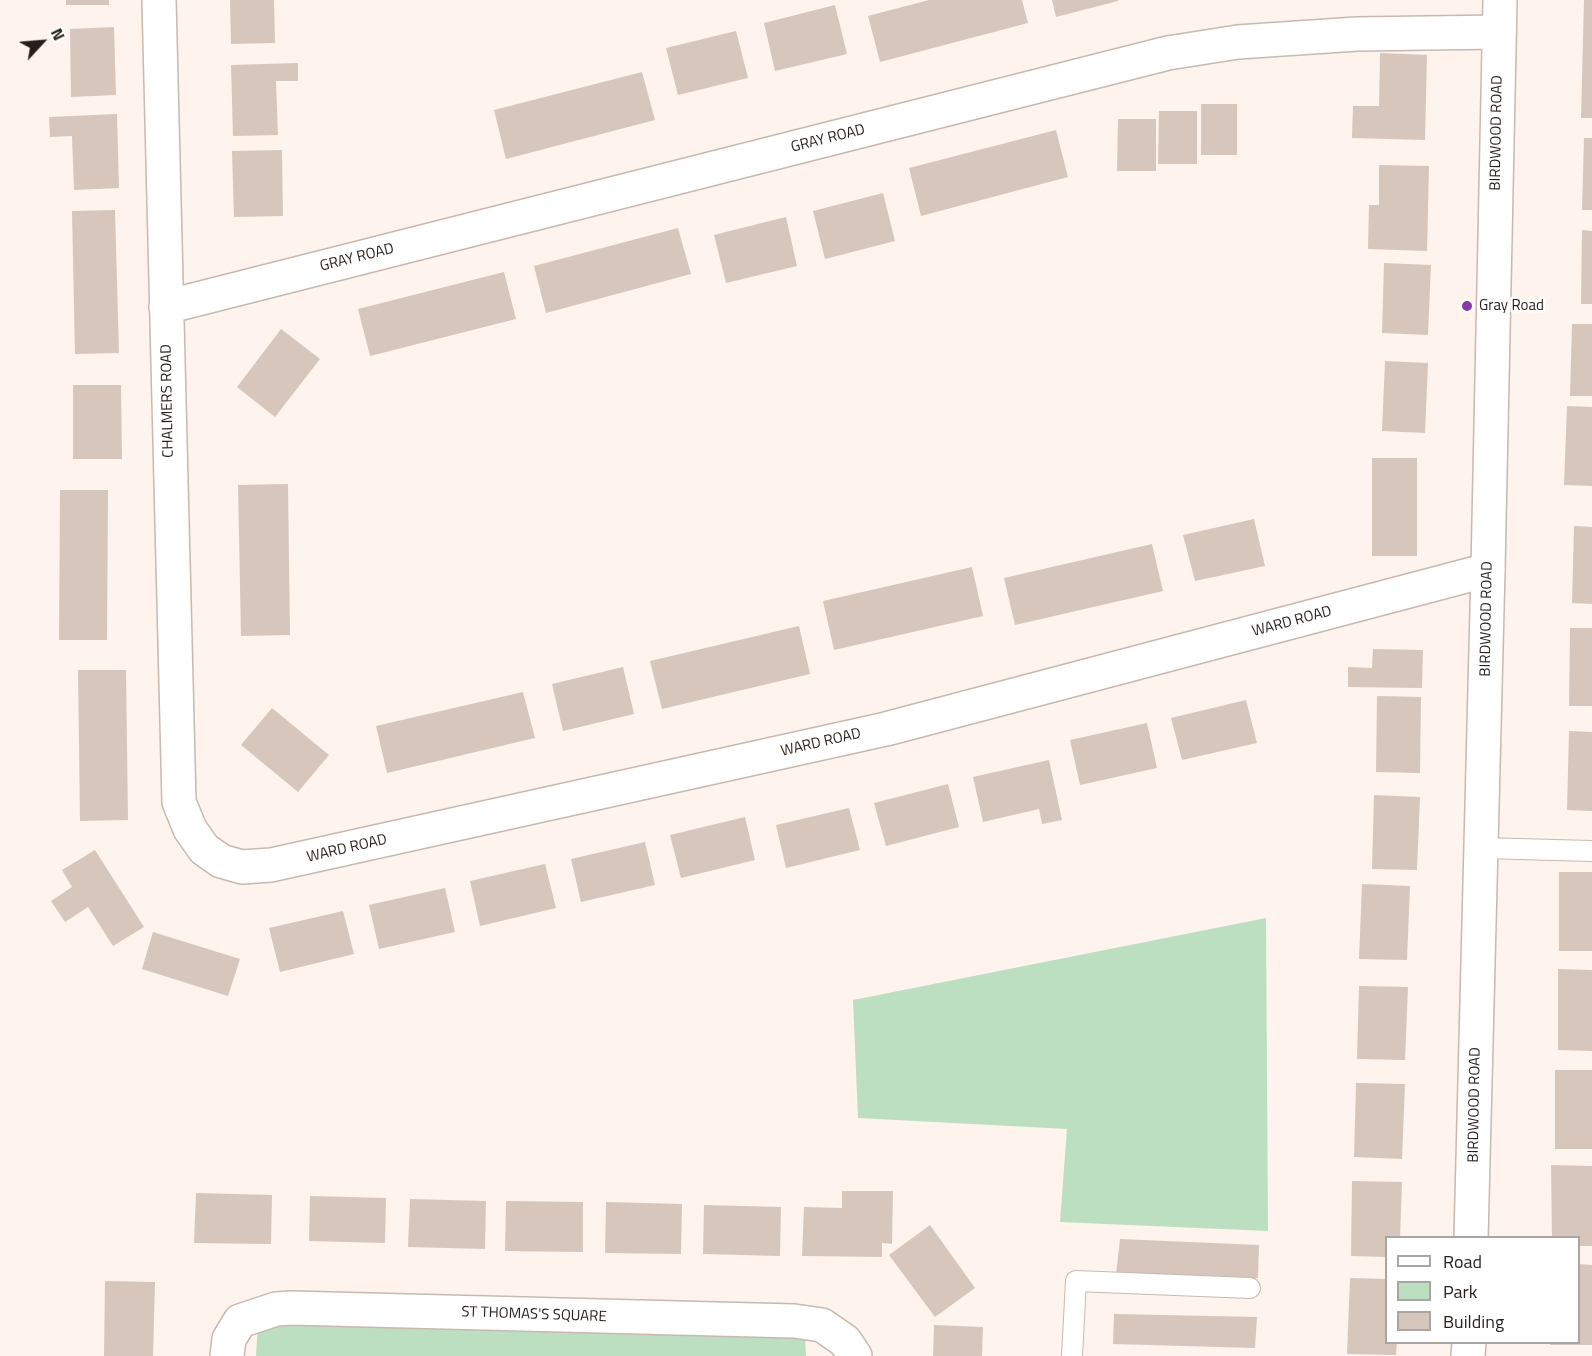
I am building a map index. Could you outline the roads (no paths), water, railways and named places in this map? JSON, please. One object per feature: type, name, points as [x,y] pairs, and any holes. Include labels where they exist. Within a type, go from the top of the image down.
[{"type":"street","name":"CHALMERS ROAD","points":[[159,0],[179,802]]},
{"type":"street","name":"BIRDWOOD ROAD","points":[[1471,1236],[1500,0]]},
{"type":"street","name":"GRAY ROAD","points":[[166,307],[1167,53],[1239,42],[1357,34],[1499,32]]},
{"type":"street","name":"WARD ROAD","points":[[179,802],[190,829],[204,849],[221,861],[242,867],[271,865],[886,729],[1488,570]]},
{"type":"street","name":"ST THOMAS'S SQUARE","points":[[227,1356],[229,1339],[240,1321],[276,1308],[291,1308],[794,1321],[822,1325],[845,1341],[855,1356]]},
{"type":"lane","points":[[1481,848],[1592,851]]},
{"type":"lane","points":[[1072,1356],[1076,1281],[1250,1288]]},
{"type":"place","name":"Gray Road","points":[[1467,306]]}]
